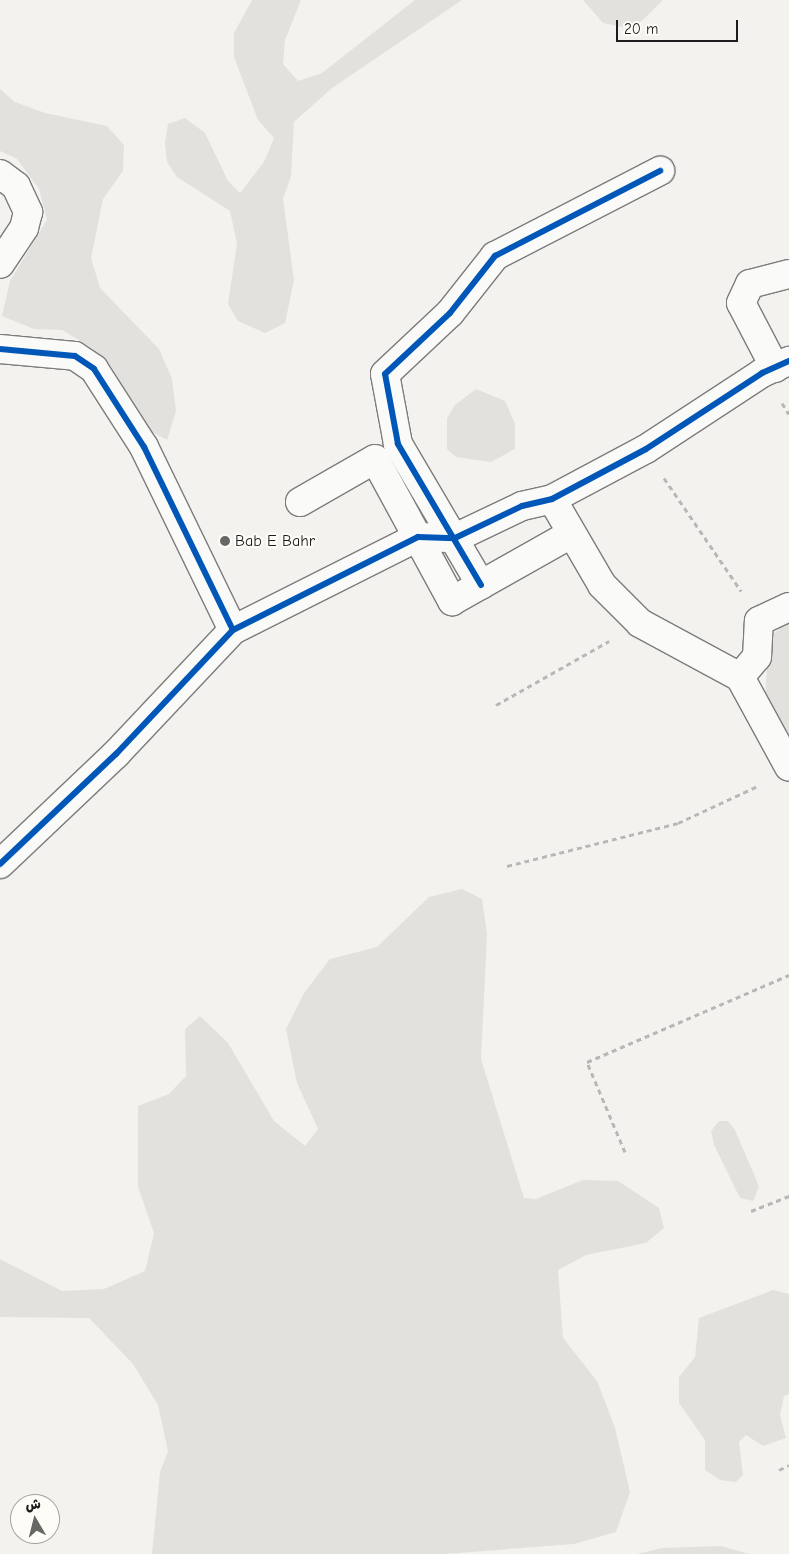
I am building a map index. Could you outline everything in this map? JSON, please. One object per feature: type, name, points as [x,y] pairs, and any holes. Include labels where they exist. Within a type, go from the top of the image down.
[{"type":"street","points":[[481,585],[398,444],[385,374],[450,313],[495,256],[660,171]]},
{"type":"street","points":[[0,174],[16,186],[28,212],[24,228],[0,264]]},
{"type":"street","points":[[0,864],[116,754],[233,630],[418,537],[455,538],[522,506],[552,499],[646,449],[782,365],[741,303],[750,284],[789,274]]},
{"type":"street","points":[[0,349],[74,356],[94,369],[144,447],[233,630]]},
{"type":"street","points":[[300,502],[398,444]]},
{"type":"street","points":[[375,459],[452,601],[571,534]]},
{"type":"street","points":[[552,499],[602,585],[640,623],[740,677],[789,767]]},
{"type":"street","points":[[740,677],[757,657],[759,621],[789,607]]},
{"type":"path","points":[[646,449],[759,621]]},
{"type":"path","points":[[496,705],[640,623]]},
{"type":"path","points":[[506,866],[678,822],[765,783]]},
{"type":"path","points":[[625,1152],[587,1062],[789,975]]},
{"type":"path","points":[[750,1211],[789,1196]]},
{"type":"path","points":[[779,1470],[789,1465]]},
{"type":"shaded area","points":[[252,0],[301,0],[285,40],[283,64],[298,81],[322,73],[415,0],[462,0],[332,88],[294,122],[291,176],[283,199],[294,280],[285,323],[265,333],[238,321],[228,304],[237,243],[230,211],[177,177],[167,162],[165,143],[168,124],[185,118],[205,133],[228,181],[240,193],[264,162],[274,138],[258,120],[234,57],[234,33]]},
{"type":"shaded area","points":[[583,0],[663,0],[642,21],[622,27],[603,23]]},
{"type":"shaded area","points":[[0,89],[15,102],[45,113],[107,126],[124,145],[123,171],[103,199],[91,258],[100,288],[159,349],[172,379],[176,411],[167,440],[152,432],[109,364],[92,348],[62,330],[34,329],[2,316],[10,281],[47,220],[39,189],[17,159],[0,151]]},
{"type":"shaded area","points":[[476,389],[505,401],[515,424],[515,449],[491,462],[456,457],[447,449],[447,418],[455,405]]},
{"type":"shaded area","points":[[789,620],[789,740],[765,698],[769,638]]},
{"type":"shaded area","points":[[462,889],[482,899],[487,934],[481,1059],[524,1198],[536,1199],[583,1180],[618,1181],[659,1208],[664,1228],[646,1243],[586,1255],[558,1270],[563,1338],[597,1381],[615,1428],[630,1492],[616,1532],[574,1544],[445,1554],[152,1554],[160,1472],[168,1451],[158,1405],[133,1364],[89,1318],[0,1317],[0,1259],[62,1291],[104,1289],[145,1271],[154,1233],[138,1187],[138,1106],[169,1094],[186,1076],[185,1029],[200,1016],[228,1043],[274,1121],[305,1146],[318,1129],[297,1083],[286,1029],[304,993],[330,959],[377,947],[429,897]]},
{"type":"shaded area","points":[[719,1121],[728,1121],[735,1130],[753,1172],[759,1187],[753,1201],[740,1198],[714,1145],[711,1131]]},
{"type":"shaded area","points":[[773,1290],[789,1294],[789,1394],[784,1396],[780,1415],[786,1438],[763,1446],[746,1435],[739,1442],[743,1475],[736,1482],[720,1480],[705,1470],[705,1440],[679,1403],[679,1377],[695,1357],[699,1318]]},
{"type":"shaded area","points":[[721,1546],[749,1554],[637,1554],[662,1548]]},
{"type":"cycle path","points":[[481,585],[398,444],[385,374],[450,313],[495,256],[660,171]]},
{"type":"cycle path","points":[[0,349],[75,356],[94,369],[144,447],[233,630]]},
{"type":"cycle path","points":[[0,864],[116,754],[233,630],[418,537],[455,538],[522,506],[552,499],[646,449],[762,373],[789,361]]},
{"type":"place","name":"Bab E Bahr","points":[[225,541]]}]
